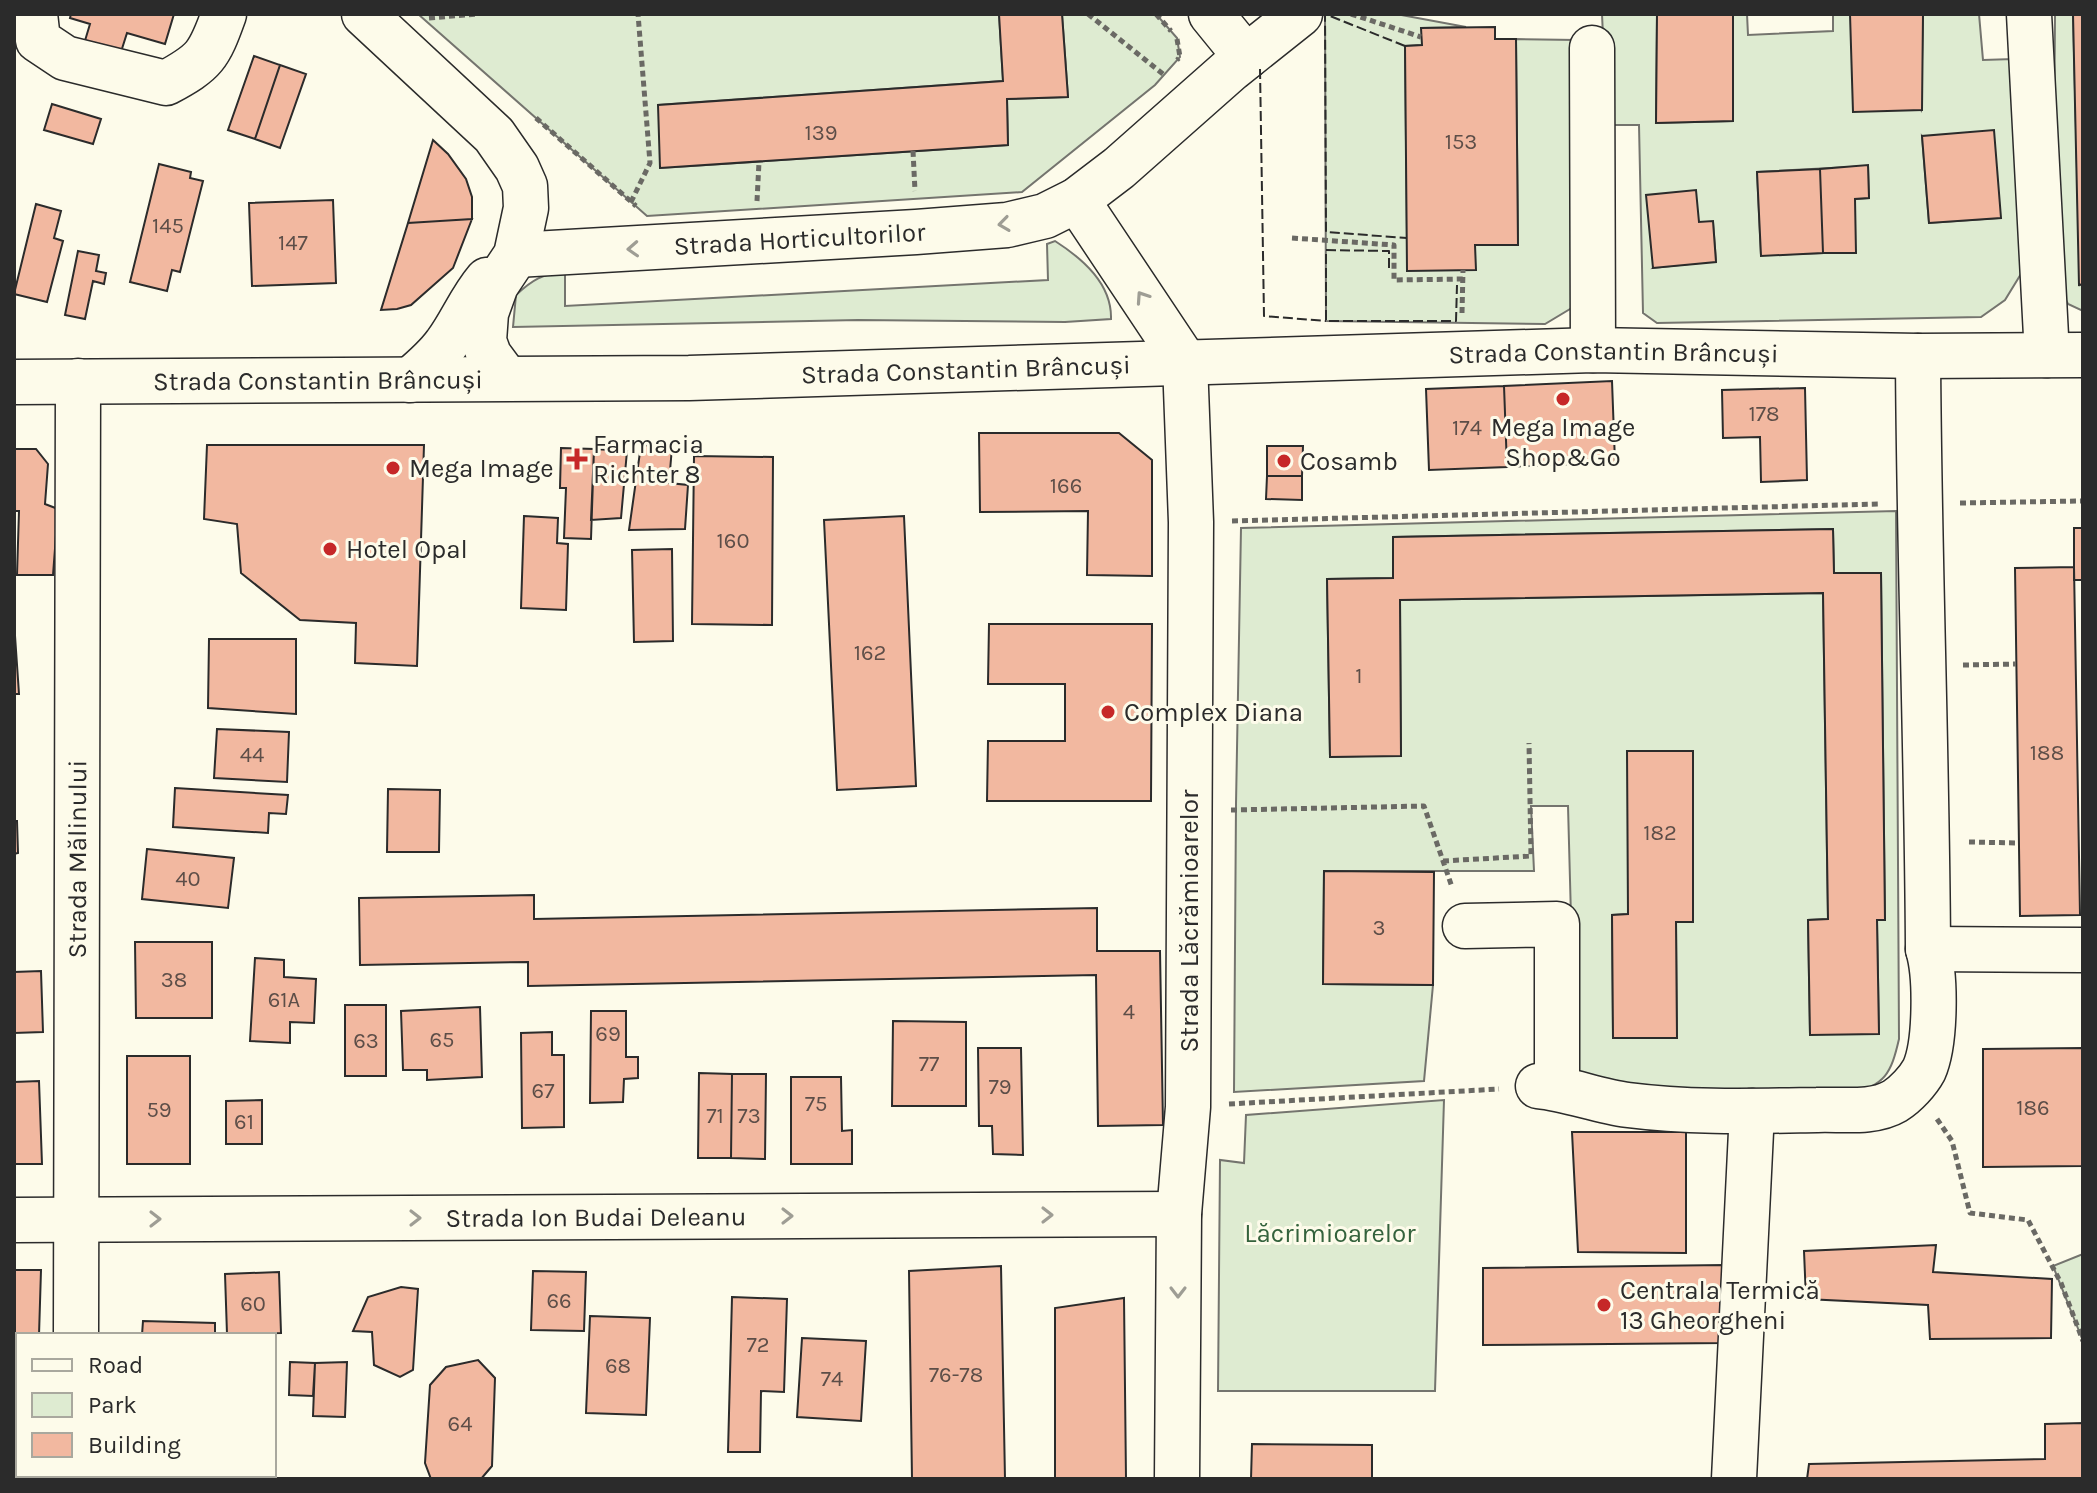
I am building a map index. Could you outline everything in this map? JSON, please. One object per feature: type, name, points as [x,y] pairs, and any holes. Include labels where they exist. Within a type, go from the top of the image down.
[{"type":"street","points":[[35,14],[38,40],[65,58],[166,83],[197,66],[214,43],[224,14]]},
{"type":"street","points":[[364,14],[494,135],[507,151],[525,186],[526,208],[516,255],[496,285],[486,313],[484,341],[489,355],[506,378]]},
{"type":"street","points":[[1211,14],[1246,57]]},
{"type":"street","name":"Strada Horticultorilor","points":[[516,255],[1007,225],[1045,216],[1077,200],[1119,168],[1300,14]]},
{"type":"street","points":[[2029,14],[2065,355]]},
{"type":"street","points":[[1592,48],[1593,350]]},
{"type":"street","points":[[1077,200],[1185,362]]},
{"type":"street","points":[[410,380],[448,342],[473,297],[493,272],[516,255]]},
{"type":"street","name":"Strada Constantin Brâncuși","points":[[14,382],[689,378],[1593,350],[1918,356],[2065,355]]},
{"type":"street","points":[[1465,926],[1557,924],[1548,1087],[1634,1106],[1752,1111],[1876,1108],[1896,1101],[1913,1086],[1924,1069],[1931,1045],[1934,969],[1928,949],[1918,503],[1918,356]]},
{"type":"street","name":"Strada Lăcrămioarelor","points":[[1177,1479],[1179,1214],[1188,1107],[1191,522],[1185,362]]},
{"type":"street","name":"Strada Mălinului","points":[[76,1333],[78,381]]},
{"type":"street","points":[[1928,949],[2083,950]]},
{"type":"street","points":[[1734,1479],[1752,1111]]},
{"type":"street","name":"Strada Ion Budai Deleanu","points":[[14,1220],[1179,1214]]},
{"type":"path","points":[[609,250],[650,163],[638,14]]},
{"type":"path","points":[[1088,14],[1165,75]]},
{"type":"path","points":[[1155,85],[1180,57],[1177,38],[1156,14]]},
{"type":"path","points":[[1351,14],[1421,37]]},
{"type":"path","points":[[422,18],[434,28]]},
{"type":"path","points":[[527,110],[639,209]]},
{"type":"path","points":[[1292,238],[1394,245],[1394,280],[1463,279],[1463,270]]},
{"type":"path","points":[[1191,522],[2083,501]]},
{"type":"path","points":[[1924,666],[2016,664]]},
{"type":"path","points":[[1443,861],[1531,856],[1529,743]]},
{"type":"path","points":[[1190,810],[1424,806],[1465,926]]},
{"type":"path","points":[[1927,841],[2019,843]]},
{"type":"path","points":[[1913,1086],[1952,1141],[1970,1213],[2028,1220],[2061,1283],[2083,1341]]},
{"type":"path","points":[[1188,1107],[1548,1087]]},
{"type":"green space","points":[[418,14],[999,14],[1003,81],[659,105],[661,168],[1008,145],[1007,99],[1068,97],[1062,14],[1156,14],[1177,38],[1180,57],[1155,85],[1022,192],[647,216]]},
{"type":"green space","points":[[1325,14],[1396,14],[1466,27],[1422,28],[1422,45],[1405,46],[1407,238],[1475,245],[1518,244],[1516,39],[1576,40],[1580,303],[1545,324],[1326,321]]},
{"type":"green space","points":[[1602,14],[1657,14],[1656,123],[1733,121],[1733,14],[1747,14],[1748,35],[1833,31],[1833,14],[1850,14],[1921,110],[1923,14],[1979,14],[1983,60],[2013,59],[2024,269],[2005,300],[1981,317],[1657,323],[1643,313],[1639,125],[1607,125]],"holes":[[[1922,136],[2000,218],[1929,223]],[[1868,166],[1869,198],[1855,199],[1823,253],[1761,255],[1757,172]],[[1699,222],[1713,222],[1716,261],[1653,268]]]},
{"type":"green space","points":[[2055,14],[2073,14],[2083,311],[2068,304],[2053,275]]},
{"type":"green space","points":[[1055,241],[1094,274],[1107,295],[1111,319],[513,327],[516,295],[533,282],[551,274],[565,273],[565,306],[1048,280],[1047,244]]},
{"type":"green space","points":[[1896,511],[1899,1039],[1893,1061],[1879,1082],[1849,1095],[1603,1087],[1570,1078],[1568,806],[1531,806],[1534,871],[1324,871],[1323,984],[1433,985],[1424,1081],[1234,1092],[1241,528]],"holes":[[[1833,529],[1834,573],[1881,573],[1885,919],[1877,920],[1879,1034],[1810,1034],[1808,920],[1828,919],[1823,593],[1400,600],[1401,755],[1330,757],[1327,579],[1393,578],[1393,537]],[[1692,751],[1693,921],[1676,922],[1677,1038],[1613,1038],[1612,915],[1628,914]]]},
{"type":"green space","name":"Lăcrimioarelor","points":[[1444,1100],[1435,1391],[1218,1391],[1220,1160],[1244,1163],[1246,1115]]},
{"type":"green space","points":[[2083,1254],[2083,1341],[2053,1266]]},
{"type":"building","points":[[71,14],[174,14],[165,44],[127,33],[120,55],[84,44],[90,24],[70,18]]},
{"type":"building","points":[[999,14],[1062,14],[1068,97],[1007,99],[1008,145],[660,168],[658,105],[1003,81]]},
{"type":"building","points":[[1657,14],[1733,14],[1733,121],[1656,123]]},
{"type":"building","points":[[1850,14],[1923,14],[1922,110],[1853,112]]},
{"type":"building","points":[[2073,14],[2083,14],[2083,284],[2079,285]]},
{"type":"building","points":[[1495,27],[1495,39],[1516,39],[1518,245],[1475,245],[1476,270],[1407,271],[1405,46],[1422,45],[1421,28]]},
{"type":"building","points":[[254,56],[280,65],[255,139],[228,130]]},
{"type":"building","points":[[280,65],[306,74],[280,148],[255,139]]},
{"type":"building","points":[[52,104],[101,119],[93,144],[44,130]]},
{"type":"building","points":[[1994,130],[2001,218],[1929,223],[1922,136]]},
{"type":"building","points":[[433,140],[448,154],[466,179],[472,197],[472,219],[408,223]]},
{"type":"building","points":[[159,164],[191,172],[190,178],[203,181],[180,272],[172,270],[167,291],[130,282]]},
{"type":"building","points":[[1868,165],[1869,198],[1855,199],[1856,253],[1823,253],[1820,169]]},
{"type":"building","points":[[1820,169],[1823,253],[1761,256],[1757,172]]},
{"type":"building","points":[[1696,190],[1699,222],[1713,221],[1716,262],[1653,268],[1646,195]]},
{"type":"building","points":[[333,200],[336,283],[252,286],[249,203]]},
{"type":"building","points":[[36,204],[61,211],[54,238],[63,241],[47,302],[14,294]]},
{"type":"building","points":[[472,219],[453,268],[411,305],[381,310],[408,223]]},
{"type":"building","points":[[78,251],[99,255],[96,271],[106,273],[104,284],[93,281],[85,319],[65,315]]},
{"type":"building","points":[[1612,381],[1615,462],[1507,467],[1504,386]]},
{"type":"building","points":[[1504,386],[1507,467],[1429,470],[1426,389]]},
{"type":"building","points":[[1805,388],[1807,480],[1761,482],[1760,437],[1723,438],[1722,390]]},
{"type":"building","points":[[979,433],[1119,433],[1152,460],[1152,576],[1087,575],[1088,511],[980,512]]},
{"type":"building","name":"Hotel Opal","points":[[207,445],[424,445],[417,666],[355,663],[356,623],[300,620],[241,573],[237,524],[204,519]]},
{"type":"building","points":[[641,445],[672,447],[669,483],[688,485],[685,529],[629,530]]},
{"type":"building","points":[[1267,446],[1303,446],[1302,476],[1267,476]]},
{"type":"building","points":[[561,448],[594,449],[591,539],[564,538],[566,488],[560,488]]},
{"type":"building","points":[[14,449],[36,449],[48,464],[45,504],[58,509],[53,575],[17,575],[19,511],[14,511]]},
{"type":"building","points":[[594,449],[627,451],[621,518],[591,520]]},
{"type":"building","points":[[694,456],[773,457],[772,625],[692,624]]},
{"type":"building","points":[[1267,476],[1302,476],[1302,500],[1266,499]]},
{"type":"building","points":[[524,516],[558,518],[557,543],[568,544],[566,610],[521,608]]},
{"type":"building","points":[[904,516],[916,786],[837,790],[824,520]]},
{"type":"building","points":[[2074,528],[2083,528],[2083,580],[2074,580]]},
{"type":"building","points":[[1833,529],[1834,573],[1881,573],[1885,920],[1877,920],[1879,1034],[1810,1035],[1808,920],[1828,919],[1823,593],[1400,600],[1401,756],[1330,757],[1327,579],[1393,578],[1393,537]]},
{"type":"building","points":[[672,549],[673,641],[634,642],[632,550]]},
{"type":"building","points":[[2074,567],[2080,915],[2020,916],[2015,568]]},
{"type":"building","points":[[14,621],[19,694],[14,694]]},
{"type":"building","name":"Complex Diana","points":[[989,624],[1152,624],[1151,801],[987,801],[988,741],[1065,741],[1065,684],[988,684]]},
{"type":"building","points":[[209,639],[296,639],[296,714],[208,708]]},
{"type":"building","points":[[217,729],[289,732],[287,782],[214,778]]},
{"type":"building","points":[[1627,751],[1693,751],[1693,922],[1676,922],[1677,1038],[1613,1038],[1612,915],[1628,914]]},
{"type":"building","points":[[175,788],[288,795],[286,814],[269,813],[268,833],[173,827]]},
{"type":"building","points":[[388,789],[440,790],[439,852],[387,852]]},
{"type":"building","points":[[14,821],[17,821],[18,853],[14,854]]},
{"type":"building","points":[[147,849],[234,858],[228,908],[142,899]]},
{"type":"building","points":[[1324,871],[1434,872],[1433,985],[1323,984]]},
{"type":"building","points":[[534,895],[534,919],[1097,908],[1097,951],[1160,951],[1163,1125],[1098,1126],[1096,975],[528,986],[528,962],[360,965],[359,898]]},
{"type":"building","points":[[135,942],[212,942],[212,1018],[136,1018]]},
{"type":"building","points":[[255,958],[284,960],[284,977],[316,979],[314,1023],[290,1022],[290,1043],[250,1041]]},
{"type":"building","points":[[41,971],[43,1032],[14,1033],[14,972]]},
{"type":"building","points":[[345,1005],[386,1005],[386,1076],[345,1076]]},
{"type":"building","points":[[480,1007],[482,1077],[427,1080],[427,1070],[403,1070],[401,1011]]},
{"type":"building","points":[[591,1011],[626,1011],[626,1057],[638,1057],[638,1078],[624,1079],[623,1102],[590,1103]]},
{"type":"building","points":[[893,1021],[966,1022],[966,1106],[892,1106]]},
{"type":"building","points":[[552,1032],[552,1055],[564,1055],[564,1127],[522,1128],[521,1033]]},
{"type":"building","points":[[978,1048],[1021,1048],[1023,1155],[993,1154],[992,1126],[979,1126]]},
{"type":"building","points":[[2083,1048],[2083,1166],[1983,1167],[1983,1049]]},
{"type":"building","points":[[127,1056],[190,1056],[190,1164],[127,1164]]},
{"type":"building","points":[[699,1073],[732,1074],[731,1158],[698,1158]]},
{"type":"building","points":[[732,1074],[766,1074],[765,1159],[731,1158]]},
{"type":"building","points":[[791,1077],[841,1077],[842,1131],[852,1130],[852,1164],[791,1164]]},
{"type":"building","points":[[39,1081],[42,1164],[14,1164],[14,1082]]},
{"type":"building","points":[[262,1100],[262,1144],[226,1144],[226,1101]]},
{"type":"building","points":[[1572,1132],[1686,1132],[1686,1253],[1578,1252]]},
{"type":"building","points":[[1936,1245],[1933,1272],[2052,1279],[2051,1338],[1930,1339],[1928,1305],[1806,1299],[1804,1251]]},
{"type":"building","name":"Centrala Termică 13 Gheorgheni","points":[[1724,1265],[1725,1343],[1483,1345],[1483,1268]]},
{"type":"building","points":[[1001,1266],[1005,1479],[912,1479],[909,1271]]},
{"type":"building","points":[[14,1270],[41,1270],[39,1333],[16,1333],[14,1350]]},
{"type":"building","points":[[533,1271],[586,1272],[584,1331],[531,1330]]},
{"type":"building","points":[[279,1272],[281,1333],[227,1333],[225,1274]]},
{"type":"building","points":[[401,1287],[418,1289],[413,1370],[400,1377],[374,1365],[372,1332],[353,1331],[368,1297]]},
{"type":"building","points":[[732,1297],[787,1299],[784,1392],[761,1391],[760,1452],[728,1452]]},
{"type":"building","points":[[1124,1298],[1126,1479],[1055,1479],[1055,1308]]},
{"type":"building","points":[[590,1316],[650,1318],[646,1415],[586,1413]]},
{"type":"building","points":[[143,1321],[215,1323],[215,1333],[142,1333]]},
{"type":"building","points":[[802,1338],[866,1341],[861,1421],[797,1417]]},
{"type":"building","points":[[478,1360],[495,1378],[492,1466],[481,1479],[431,1479],[425,1463],[430,1385],[446,1367]]},
{"type":"building","points":[[290,1362],[315,1363],[313,1396],[289,1395]]},
{"type":"building","points":[[347,1362],[345,1417],[313,1416],[315,1363]]},
{"type":"building","points":[[2083,1423],[2083,1479],[1807,1479],[1809,1464],[2045,1459],[2045,1424]]},
{"type":"building","points":[[1252,1444],[1372,1445],[1372,1479],[1251,1479]]},
{"type":"building","points":[[16,1449],[16,1477],[43,1479],[14,1479]]},
{"type":"fence","points":[[1405,46],[1325,14],[1326,232],[1407,238]]},
{"type":"fence","points":[[1260,69],[1264,316],[1326,321]]},
{"type":"fence","points":[[1389,268],[1389,251],[1326,250],[1326,321],[1456,321],[1457,285]]},
{"type":"place","name":"Mega Image Shop&Go","points":[[1563,399]]},
{"type":"place","name":"Farmacia Richter 8","points":[[577,459]]},
{"type":"place","name":"Cosamb","points":[[1284,461]]},
{"type":"place","name":"Mega Image","points":[[393,468]]},
{"type":"place","name":"Hotel Opal","points":[[330,549]]},
{"type":"place","name":"Complex Diana","points":[[1108,712]]},
{"type":"place","name":"Centrala Termică 13 Gheorgheni","points":[[1604,1305]]}]
